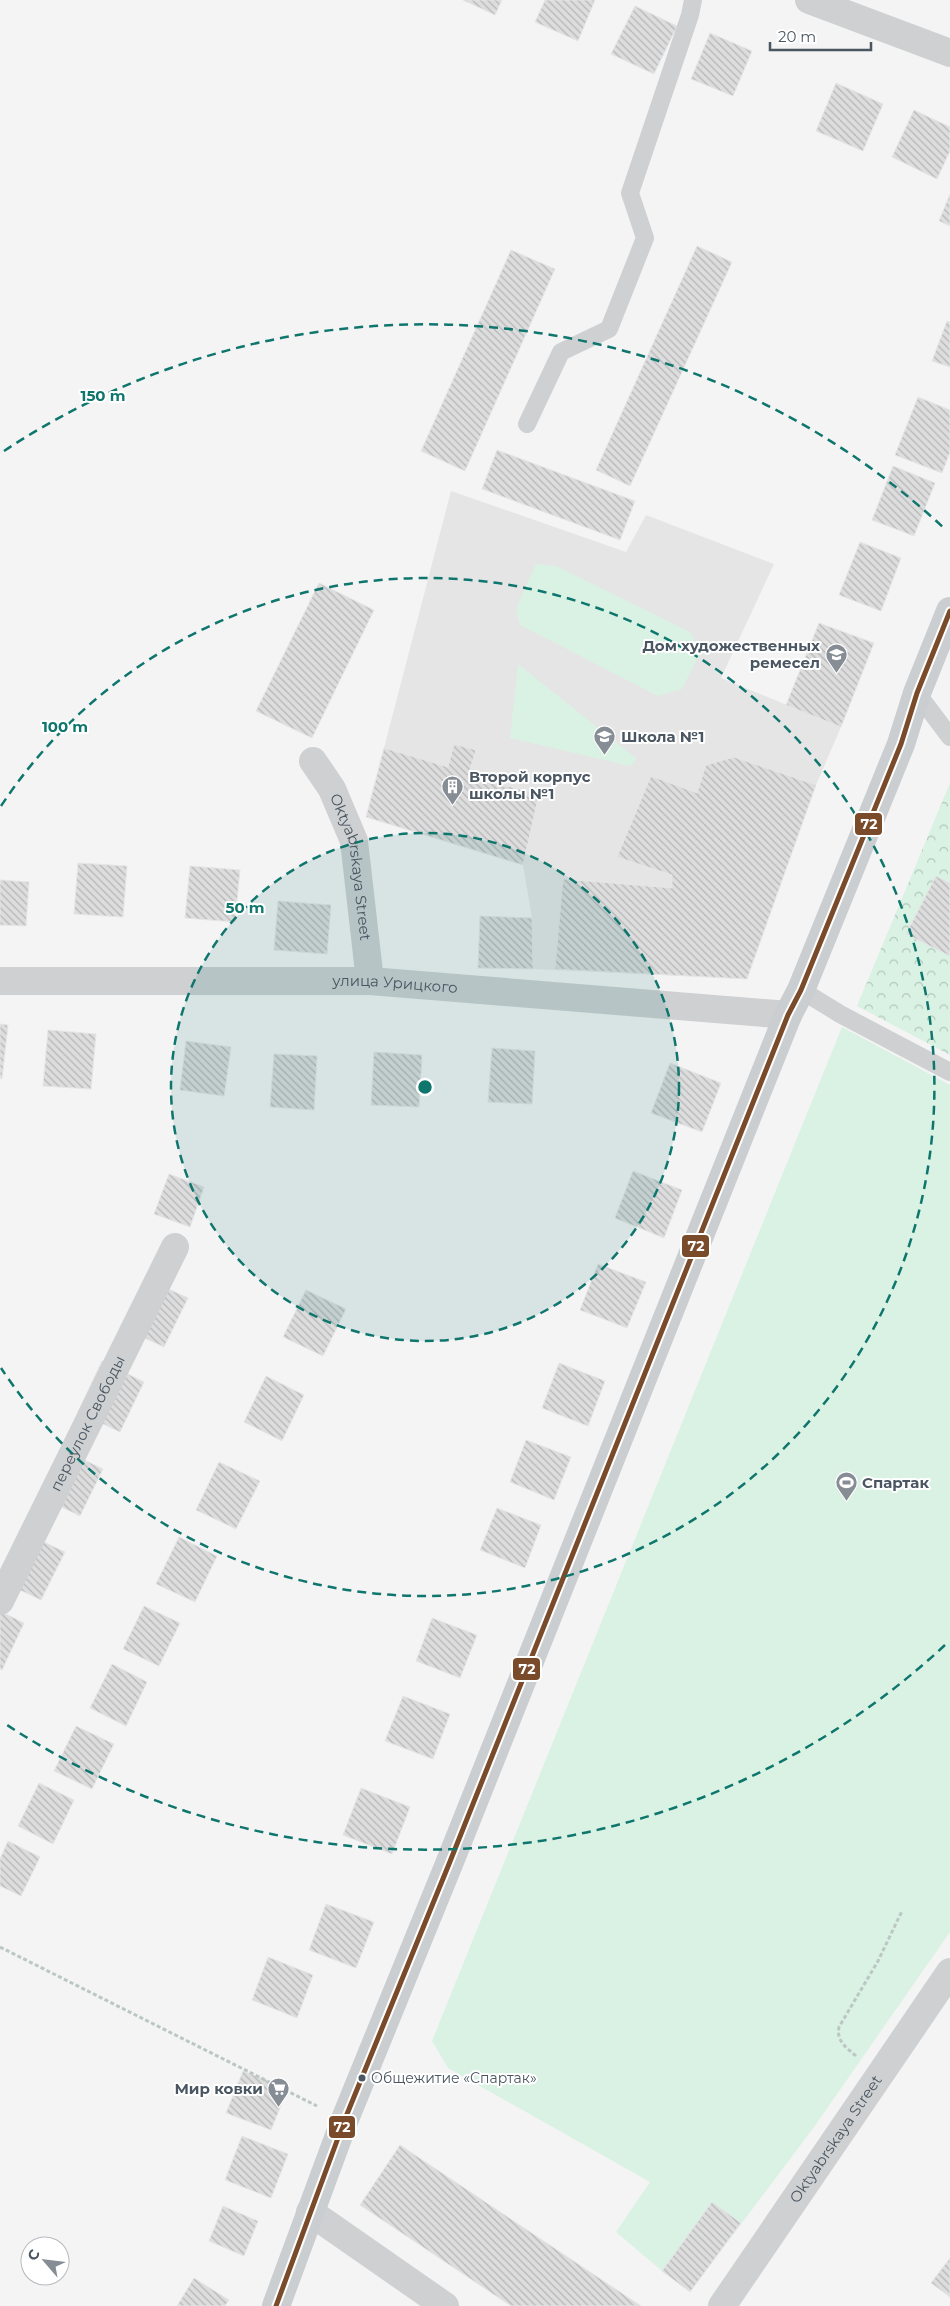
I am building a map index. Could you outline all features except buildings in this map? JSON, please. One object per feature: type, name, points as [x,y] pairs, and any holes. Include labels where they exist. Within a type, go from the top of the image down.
[{"type":"main road","points":[[276,2306],[345,2119],[464,1828],[788,1015],[801,990],[901,744],[917,693],[950,611]]},
{"type":"street","points":[[809,0],[950,53]]},
{"type":"street","name":"Oktyabrskaya Street","points":[[313,761],[332,789],[354,842],[370,981]]},
{"type":"street","name":"улица Урицкого","points":[[0,981],[370,981],[788,1015]]},
{"type":"street","name":"переулок Свободы","points":[[0,1601],[175,1247]]},
{"type":"street","name":"Oktyabrskaya Street","points":[[722,2306],[950,1972]]},
{"type":"street","points":[[310,2212],[445,2306]]},
{"type":"lane","points":[[527,424],[561,352],[609,329],[645,238],[630,193],[690,15],[693,0]]},
{"type":"lane","points":[[917,693],[950,737]]},
{"type":"lane","points":[[801,990],[840,1014],[950,1072]]},
{"type":"path","points":[[861,2060],[842,2043],[837,2035],[839,2027],[878,1961],[902,1911]]},
{"type":"path","points":[[0,1947],[345,2119]]},
{"type":"shaded area","name":"Школа №1","points":[[451,491],[626,552],[646,515],[774,564],[721,678],[841,727],[816,785],[747,979],[533,969],[532,918],[523,865],[366,817]]},
{"type":"green space","points":[[536,564],[556,566],[690,632],[701,651],[682,689],[658,696],[520,625],[516,609]]},
{"type":"green space","points":[[518,664],[637,759],[630,766],[510,738]]},
{"type":"green space","points":[[950,783],[950,1055],[857,1006]]},
{"type":"green space","points":[[842,1027],[950,1085],[950,1932],[814,2127],[690,2292],[616,2232],[650,2182],[448,2068],[432,2041]]},
{"type":"transit line","name":"72","points":[[276,2306],[345,2119],[449,1864],[788,1015],[801,990],[901,744],[917,693],[950,611]]},
{"type":"place","name":"Дом художественных ремесел","points":[[836,674]]},
{"type":"place","name":"Школа №1","points":[[605,756]]},
{"type":"place","name":"Второй корпус школы №1","points":[[453,805]]},
{"type":"place","name":"Спартак","points":[[846,1502]]},
{"type":"place","name":"Общежитие «Спартак»","points":[[362,2078]]},
{"type":"place","name":"Мир ковки","points":[[279,2108]]}]
